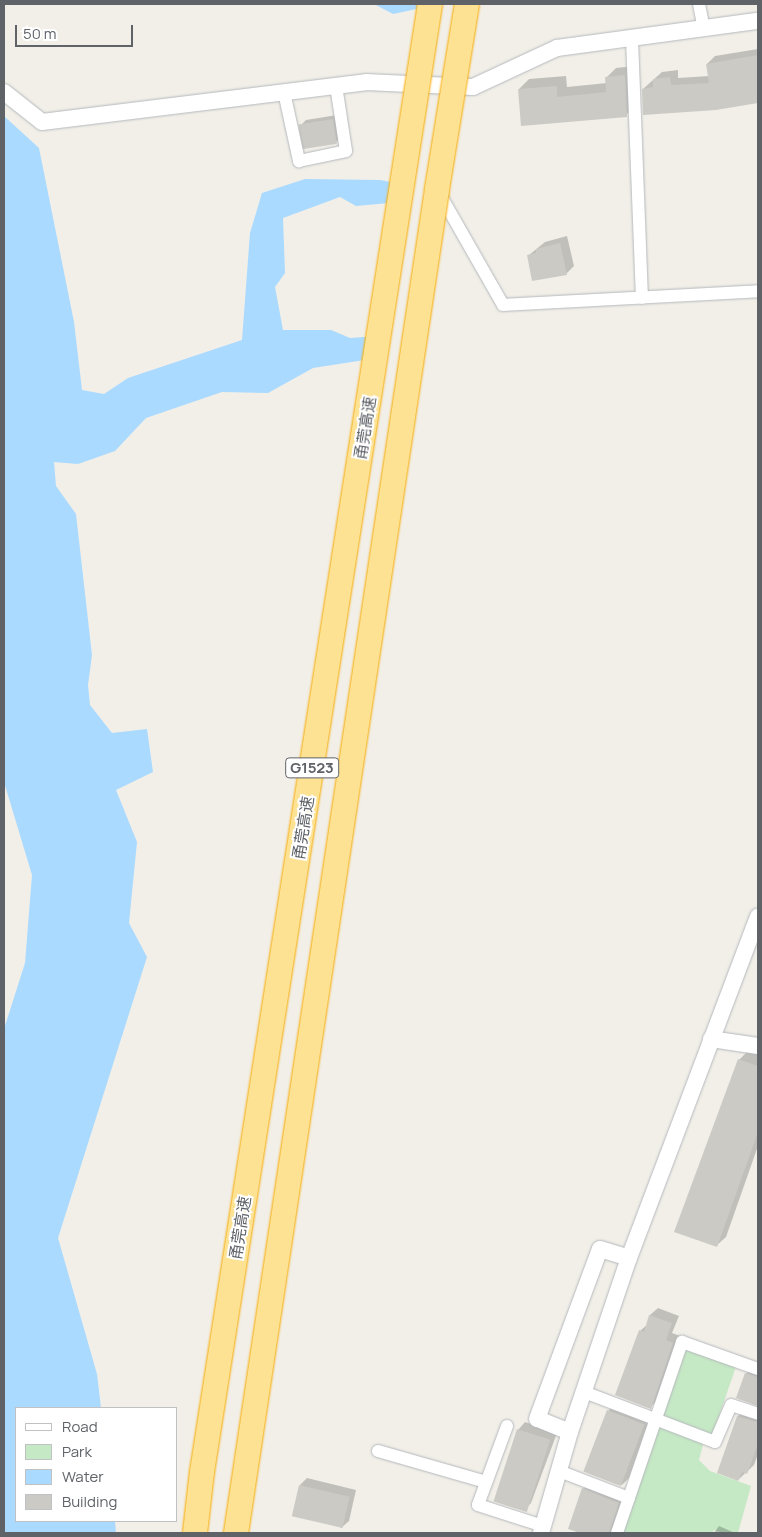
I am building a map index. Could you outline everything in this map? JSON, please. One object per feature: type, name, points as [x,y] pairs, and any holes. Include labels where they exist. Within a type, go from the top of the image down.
[{"type":"highway","name":"甬莞高速","points":[[195,1533],[202,1472],[430,4]]},
{"type":"highway","name":"G1523","points":[[236,1533],[437,189],[467,4]]},
{"type":"street","points":[[699,4],[704,29]]},
{"type":"street","points":[[4,92],[42,122],[366,82],[473,87],[557,48],[758,21]]},
{"type":"street","points":[[632,39],[642,298]]},
{"type":"street","points":[[284,92],[298,161],[346,151],[336,86]]},
{"type":"street","points":[[437,189],[503,305],[758,291]]},
{"type":"street","points":[[507,1426],[478,1505],[542,1530],[570,1432],[629,1258],[758,921]]},
{"type":"street","points":[[711,1040],[758,1046]]},
{"type":"street","points":[[570,1432],[537,1419],[600,1249],[629,1258]]},
{"type":"street","points":[[617,1533],[682,1342],[758,1369]]},
{"type":"street","points":[[584,1392],[715,1442],[731,1405],[758,1414]]},
{"type":"street","points":[[378,1451],[486,1482]]},
{"type":"street","points":[[559,1472],[629,1498]]},
{"type":"green space","points":[[686,1349],[736,1366],[712,1436],[662,1419]]},
{"type":"green space","points":[[657,1426],[704,1441],[699,1460],[710,1471],[751,1486],[738,1533],[723,1533],[714,1530],[712,1533],[622,1533]]},
{"type":"water","points":[[374,4],[440,4],[393,14]]},
{"type":"water","points":[[4,116],[39,148],[74,322],[82,390],[104,394],[128,378],[242,340],[250,233],[262,193],[305,179],[380,180],[403,184],[400,202],[356,206],[340,197],[283,218],[285,273],[275,287],[283,330],[331,330],[350,338],[379,336],[371,359],[313,368],[268,393],[222,392],[146,418],[115,451],[78,464],[54,462],[56,486],[76,514],[92,655],[88,685],[90,705],[112,733],[147,729],[153,772],[116,790],[137,842],[129,923],[147,957],[58,1238],[97,1374],[101,1407],[15,1407],[15,1522],[115,1522],[116,1533],[5,1533],[4,1530],[4,1029],[25,963],[32,875],[4,782]]},
{"type":"building","points":[[758,55],[758,103],[716,110],[643,115],[642,89],[653,87],[653,79],[670,77],[671,85],[709,83],[706,64]]},
{"type":"building","points":[[625,75],[627,117],[521,126],[518,89],[557,86],[557,97],[606,92],[605,77]]},
{"type":"building","points":[[333,119],[337,144],[302,149],[298,124]]},
{"type":"building","points":[[560,243],[567,275],[532,281],[527,255],[536,253],[536,249]]},
{"type":"building","points":[[738,1059],[758,1066],[758,1132],[717,1247],[674,1232]]},
{"type":"building","points":[[649,1315],[672,1323],[666,1340],[673,1343],[651,1409],[615,1395],[639,1330],[644,1332]]},
{"type":"building","points":[[745,1373],[758,1377],[758,1406],[736,1398]]},
{"type":"building","points":[[607,1410],[644,1424],[621,1486],[583,1472]]},
{"type":"building","points":[[737,1416],[758,1422],[758,1444],[747,1474],[742,1472],[738,1481],[717,1473]]},
{"type":"building","points":[[517,1429],[550,1440],[527,1512],[494,1501]]},
{"type":"building","points":[[299,1485],[350,1497],[342,1528],[292,1516]]},
{"type":"building","points":[[582,1488],[619,1503],[609,1533],[580,1533],[568,1529]]}]
